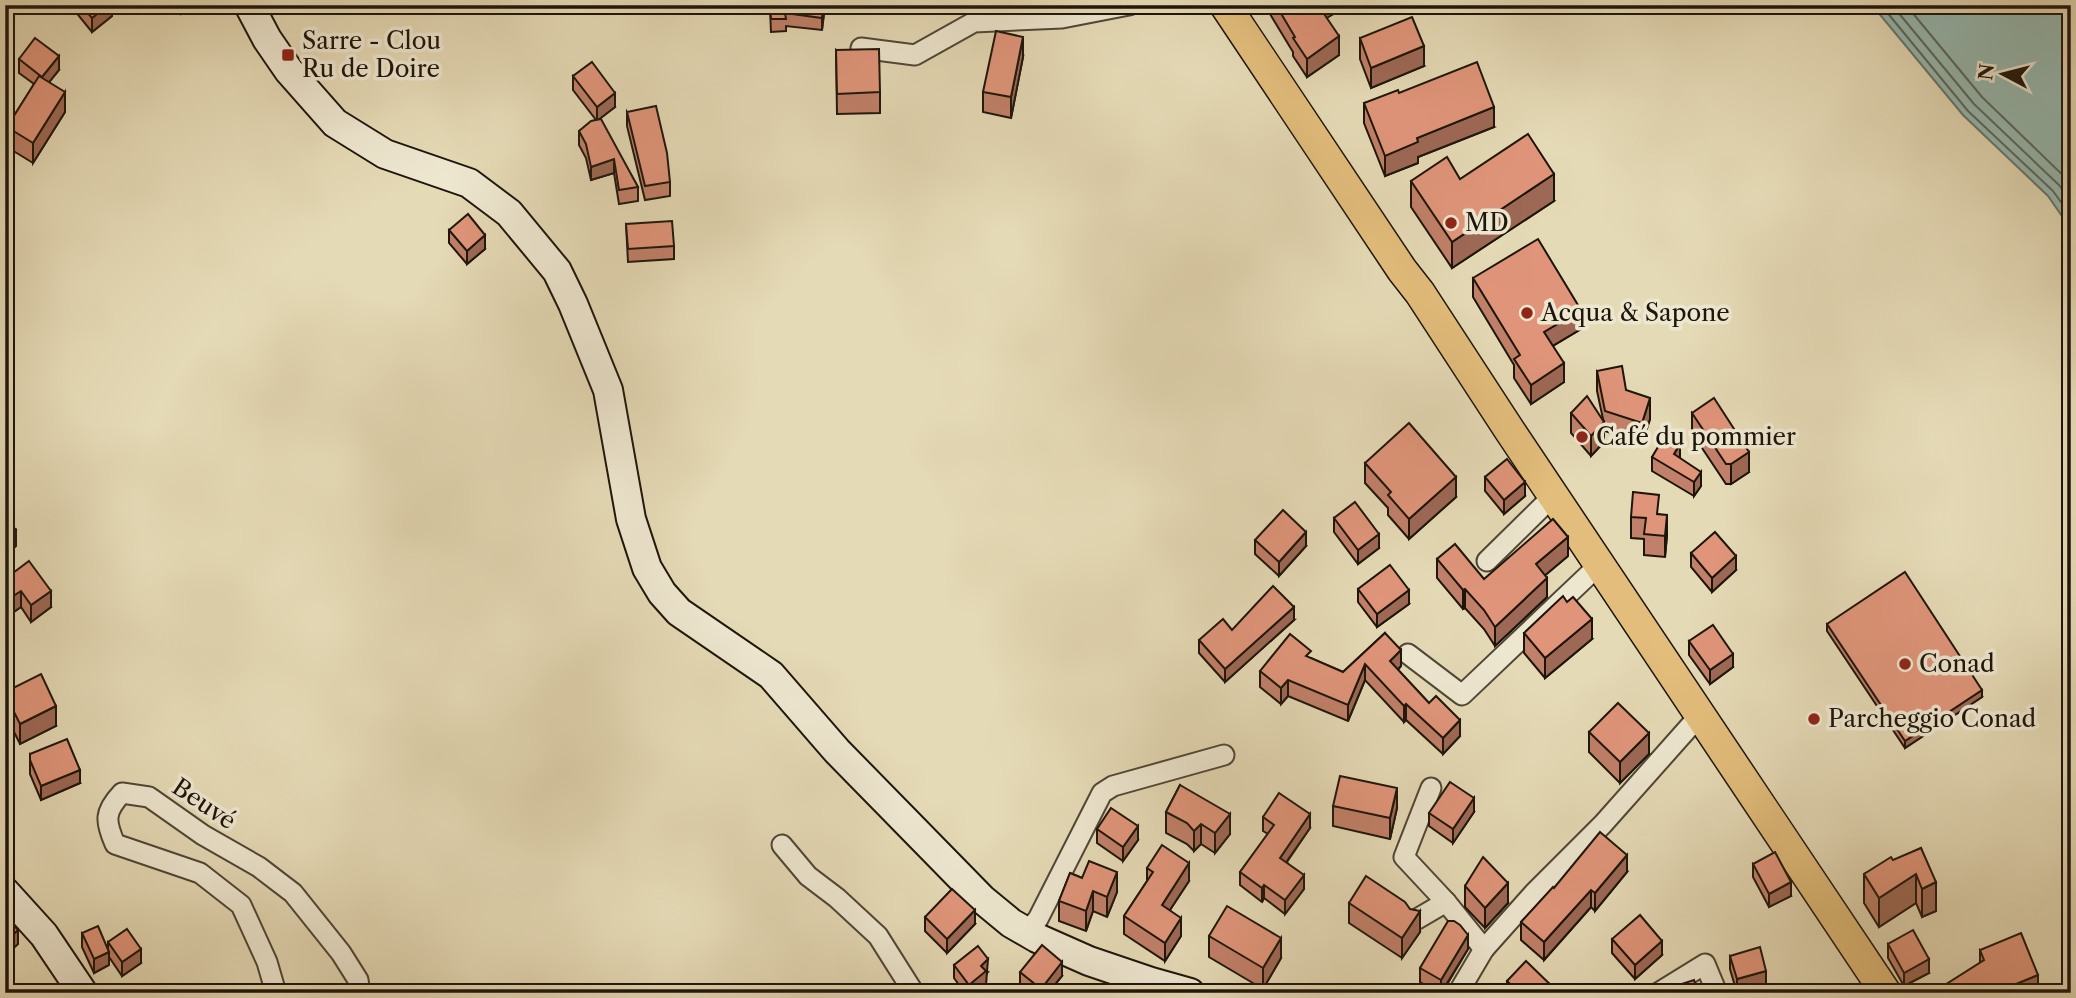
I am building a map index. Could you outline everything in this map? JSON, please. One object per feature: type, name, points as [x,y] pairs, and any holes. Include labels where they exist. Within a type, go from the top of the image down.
[{"type":"main road","points":[[1224,5],[1420,293],[1699,716],[1886,993]]},
{"type":"street","points":[[249,5],[267,39],[289,71],[335,123],[385,154],[469,183],[509,214],[557,271],[608,390],[631,519],[647,568],[662,593],[679,611],[771,675],[837,751],[982,899],[1011,923],[1089,961],[1190,993]]},
{"type":"street","points":[[861,48],[915,55],[974,22],[1062,18],[1129,5]]},
{"type":"street","points":[[1487,561],[1553,496]]},
{"type":"street","points":[[1408,654],[1462,695],[1599,565]]},
{"type":"street","points":[[1458,993],[1484,949],[1699,716]]},
{"type":"street","points":[[1027,932],[1038,919],[1102,793],[1113,786],[1224,755]]},
{"type":"street","points":[[1431,788],[1404,857],[1446,902],[1484,949]]},
{"type":"street","name":"Beuvé","points":[[276,993],[267,962],[241,905],[200,873],[115,844],[107,824],[112,803],[122,793],[149,797],[202,835],[259,867],[293,893],[341,953],[358,980],[360,993]]},
{"type":"street","points":[[782,845],[808,876],[837,898],[878,936],[914,993]]},
{"type":"street","points":[[5,892],[44,936],[83,993]]},
{"type":"street","points":[[1417,919],[1446,902]]},
{"type":"street","points":[[1658,993],[1705,964],[1717,993]]},
{"type":"water","points":[[1872,5],[2071,5],[2071,229],[2048,196],[1963,115]]},
{"type":"building","points":[[81,5],[108,5],[92,18]]},
{"type":"building","points":[[770,5],[823,5],[822,18],[785,13],[786,19],[771,19]]},
{"type":"building","points":[[1276,5],[1318,5],[1339,36],[1307,59]]},
{"type":"building","points":[[1412,17],[1424,46],[1371,68],[1360,38]]},
{"type":"building","points":[[996,31],[1023,37],[1011,97],[983,92]]},
{"type":"building","points":[[35,38],[59,56],[42,77],[19,59]]},
{"type":"building","points":[[879,49],[880,92],[837,94],[836,50]]},
{"type":"building","points":[[592,62],[615,93],[597,107],[573,76]]},
{"type":"building","points":[[1477,62],[1494,107],[1417,138],[1418,142],[1385,156],[1364,103],[1398,90],[1399,93]]},
{"type":"building","points":[[39,76],[65,92],[33,143],[7,127]]},
{"type":"building","points":[[656,106],[667,153],[670,182],[645,186],[627,112]]},
{"type":"building","points":[[601,119],[638,187],[619,190],[614,159],[591,167],[586,144],[579,131],[591,121]]},
{"type":"building","points":[[1528,134],[1554,174],[1452,242],[1411,181],[1447,157],[1460,179]]},
{"type":"building","points":[[468,214],[485,235],[467,251],[449,230]]},
{"type":"building","points":[[672,221],[674,246],[628,249],[626,224]]},
{"type":"building","name":"Acqua & Sapone","points":[[1538,239],[1581,310],[1544,332],[1564,363],[1531,385],[1514,359],[1520,355],[1473,278]]},
{"type":"building","points":[[1622,366],[1626,390],[1650,398],[1642,423],[1605,411],[1597,371]]},
{"type":"building","points":[[1587,396],[1604,422],[1591,436],[1571,413]]},
{"type":"building","points":[[1714,398],[1749,452],[1731,464],[1726,464],[1692,413]]},
{"type":"building","points":[[1409,423],[1456,477],[1409,519],[1388,495],[1391,492],[1365,463]]},
{"type":"building","points":[[1664,437],[1670,437],[1680,444],[1674,454],[1701,472],[1694,482],[1652,457]]},
{"type":"building","points":[[1507,459],[1525,482],[1504,500],[1485,477]]},
{"type":"building","points":[[1633,492],[1659,495],[1657,514],[1667,515],[1665,536],[1644,534],[1646,518],[1631,517]]},
{"type":"building","points":[[1355,502],[1379,534],[1358,550],[1334,518]]},
{"type":"building","points":[[1283,510],[1306,532],[1279,562],[1255,540]]},
{"type":"building","points":[[5,518],[16,530],[5,539]]},
{"type":"building","points":[[1553,519],[1568,537],[1536,564],[1547,578],[1495,627],[1484,610],[1437,559],[1455,544],[1484,579]]},
{"type":"building","points":[[1715,532],[1736,556],[1712,578],[1691,553]]},
{"type":"building","points":[[29,561],[51,591],[31,605],[21,591],[5,601],[5,579]]},
{"type":"building","points":[[1390,565],[1409,590],[1377,614],[1358,589]]},
{"type":"building","name":"Conad","points":[[1905,572],[1982,690],[1905,741],[1827,624]]},
{"type":"building","points":[[1273,586],[1294,607],[1225,669],[1199,640],[1223,619],[1232,630]]},
{"type":"building","points":[[1563,596],[1567,602],[1573,597],[1592,619],[1545,658],[1524,633]]},
{"type":"building","points":[[1713,625],[1733,654],[1710,670],[1689,641]]},
{"type":"building","points":[[1385,633],[1401,650],[1390,661],[1429,703],[1436,696],[1460,720],[1443,738],[1406,704],[1404,706],[1365,664],[1348,705],[1288,680],[1281,688],[1260,671],[1290,634],[1311,651],[1306,656],[1343,672]]},
{"type":"building","points":[[41,674],[56,706],[20,724],[5,692]]},
{"type":"building","points":[[1618,703],[1649,733],[1620,762],[1589,732]]},
{"type":"building","points":[[67,739],[80,770],[41,786],[30,754]]},
{"type":"building","points":[[1340,776],[1397,788],[1390,818],[1333,806]]},
{"type":"building","points":[[1450,782],[1474,798],[1453,829],[1429,813]]},
{"type":"building","points":[[1180,785],[1230,814],[1215,833],[1201,824],[1194,831],[1187,823],[1166,812]]},
{"type":"building","points":[[1279,793],[1310,814],[1280,858],[1304,875],[1285,900],[1240,872],[1274,825],[1263,817]]},
{"type":"building","points":[[1111,808],[1138,826],[1123,847],[1097,829]]},
{"type":"building","points":[[1600,832],[1627,855],[1595,893],[1591,890],[1544,942],[1521,922],[1554,888]]},
{"type":"building","points":[[1162,845],[1189,863],[1162,905],[1181,918],[1165,943],[1124,916],[1153,872],[1147,868]]},
{"type":"building","points":[[1921,848],[1936,882],[1922,889],[1916,874],[1879,898],[1864,874],[1891,857],[1893,860]]},
{"type":"building","points":[[1775,852],[1791,882],[1769,894],[1753,864]]},
{"type":"building","points":[[1483,857],[1508,883],[1485,908],[1465,886]]},
{"type":"building","points":[[1089,861],[1117,872],[1107,897],[1093,891],[1086,911],[1059,901],[1070,873],[1082,878]]},
{"type":"building","points":[[1366,876],[1405,902],[1410,909],[1420,911],[1402,938],[1349,903]]},
{"type":"building","points":[[952,889],[975,910],[947,939],[925,917]]},
{"type":"building","points":[[1227,906],[1281,938],[1263,968],[1209,936]]},
{"type":"building","points":[[1640,915],[1662,941],[1635,965],[1612,939]]},
{"type":"building","points":[[5,916],[18,930],[5,942]]},
{"type":"building","points":[[1448,921],[1460,925],[1468,935],[1441,980],[1420,968]]},
{"type":"building","points":[[98,926],[109,952],[94,959],[82,933]]},
{"type":"building","points":[[127,929],[141,949],[122,962],[108,942]]},
{"type":"building","points":[[1913,930],[1929,959],[1904,973],[1888,944]]},
{"type":"building","points":[[2021,933],[2038,975],[1994,993],[1939,993],[1937,990],[1984,960],[1980,950]]},
{"type":"building","points":[[1042,945],[1062,962],[1041,989],[1020,972]]},
{"type":"building","points":[[978,946],[988,959],[981,966],[986,971],[969,985],[954,965]]},
{"type":"building","points":[[1760,947],[1766,971],[1737,979],[1730,956]]},
{"type":"building","points":[[1526,961],[1559,993],[1519,993],[1507,981]]},
{"type":"building","points":[[1694,980],[1698,993],[1668,993],[1666,989]]},
{"type":"building","points":[[1797,986],[1799,993],[1776,993]]},
{"type":"building","points":[[636,990],[654,990],[654,993],[636,993]]},
{"type":"place","name":"Sarre - Clou Ru de Doire","points":[[288,55]]},
{"type":"place","name":"MD","points":[[1451,223]]},
{"type":"place","name":"Acqua & Sapone","points":[[1527,313]]},
{"type":"place","name":"Café du pommier","points":[[1582,437]]},
{"type":"place","name":"Conad","points":[[1905,664]]},
{"type":"place","name":"Parcheggio Conad","points":[[1814,719]]}]
